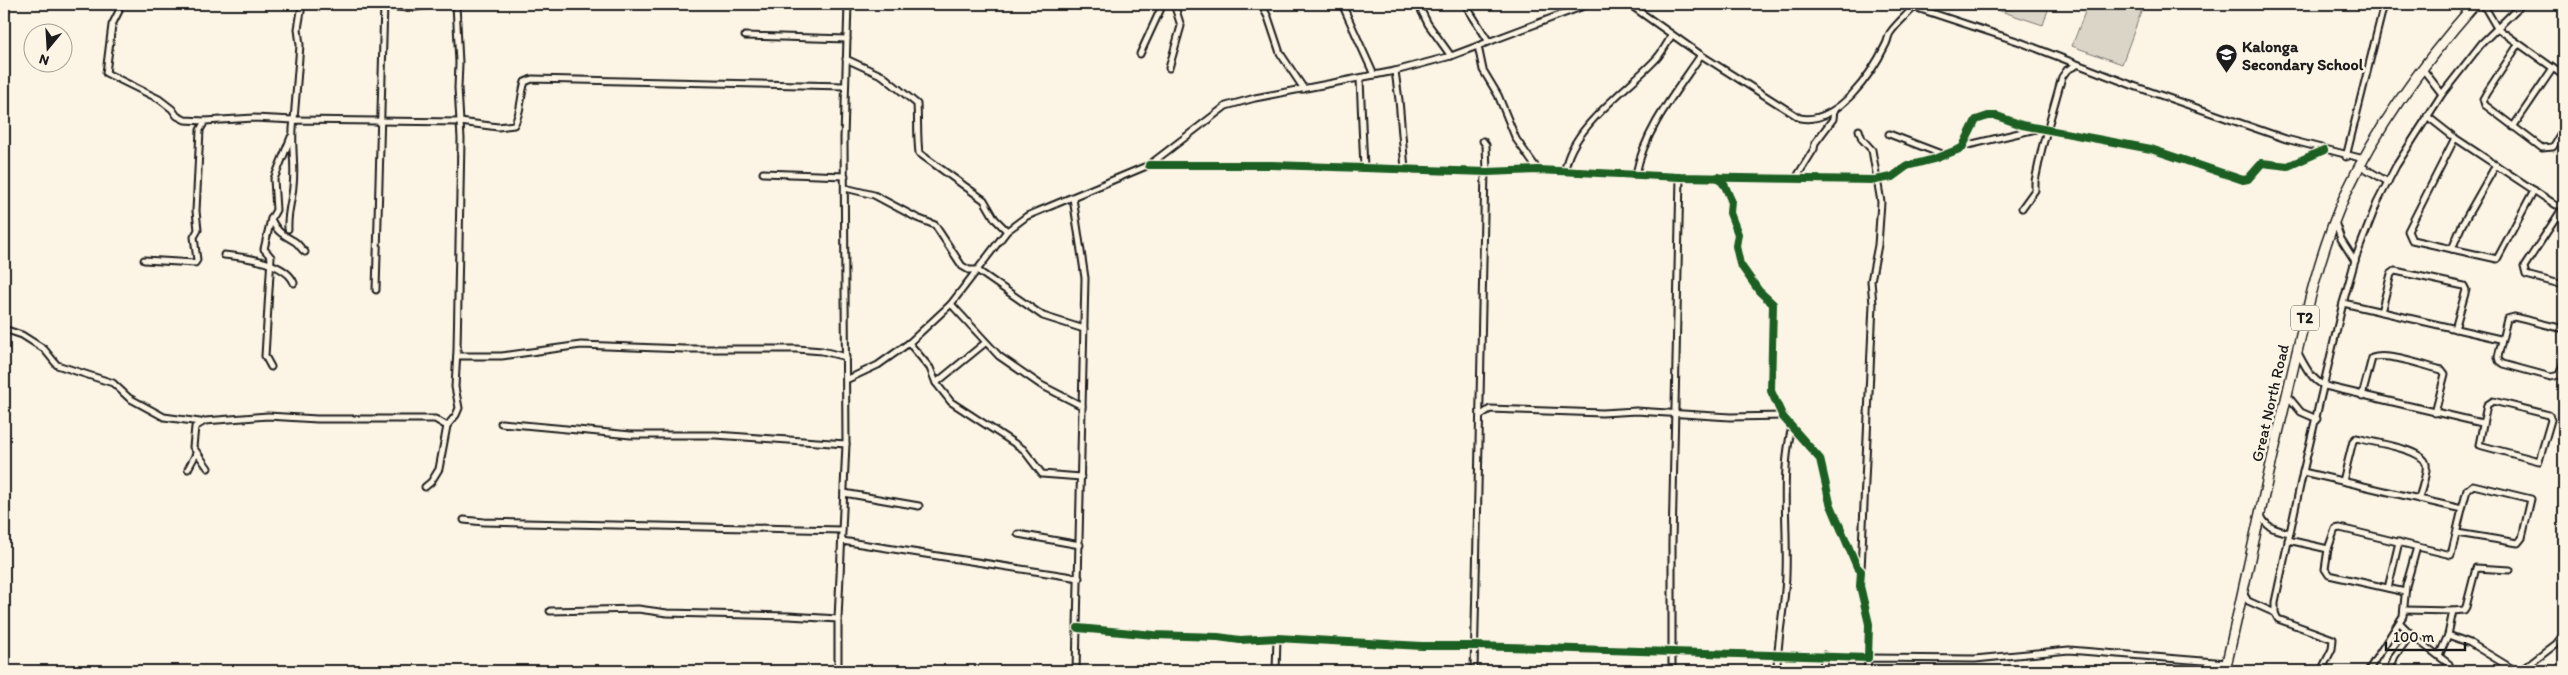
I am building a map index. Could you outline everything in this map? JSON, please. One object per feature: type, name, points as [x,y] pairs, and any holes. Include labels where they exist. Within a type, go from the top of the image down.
[{"type":"highway","name":"Great North Road","points":[[2226,667],[2297,351],[2316,275],[2335,221],[2363,163],[2396,103],[2422,67],[2475,4]]},
{"type":"street","points":[[271,367],[265,356],[270,257],[264,248],[271,219],[276,210],[274,179],[292,132],[294,120],[300,46],[298,29],[302,4],[291,4]]},
{"type":"street","points":[[362,4],[408,8],[439,4]]},
{"type":"street","points":[[425,487],[431,482],[439,469],[447,426],[459,408],[455,387],[460,122],[456,4]]},
{"type":"street","points":[[838,671],[838,619],[846,444],[844,176],[848,4]]},
{"type":"street","points":[[1140,54],[1163,4]]},
{"type":"street","points":[[1169,68],[1181,26],[1174,4]]},
{"type":"street","points":[[1342,4],[1374,74]]},
{"type":"street","points":[[1418,4],[1428,24],[1451,56]]},
{"type":"street","points":[[1465,4],[1489,42]]},
{"type":"street","points":[[846,380],[878,365],[909,343],[951,304],[1007,231],[1027,216],[1149,165],[1226,106],[1255,98],[1394,71],[1451,56],[1589,4]]},
{"type":"street","points":[[1629,4],[1701,56],[1795,116],[1815,119],[1834,110],[1862,85],[1890,34],[1912,5],[2020,42],[2077,65],[2286,139],[2363,163],[2388,182]]},
{"type":"street","points":[[2346,157],[2384,4]]},
{"type":"street","points":[[2483,4],[2497,28],[2518,45],[2564,76]]},
{"type":"street","points":[[2275,613],[2302,472],[2317,419],[2343,303],[2355,261],[2377,203],[2427,116],[2442,94],[2482,43],[2522,4]]},
{"type":"street","points":[[376,290],[384,5]]},
{"type":"street","points":[[1263,5],[1280,53],[1304,89]]},
{"type":"street","points":[[119,11],[112,25],[106,73],[159,99],[172,109],[177,116],[185,120],[205,121],[254,118],[460,122],[498,127],[514,125],[519,117],[525,82],[532,79],[845,86]]},
{"type":"street","points":[[745,36],[847,40]]},
{"type":"street","points":[[1565,171],[1568,158],[1577,141],[1615,95],[1657,58],[1672,36]]},
{"type":"street","points":[[2518,45],[2483,99],[2485,105],[2542,148],[2548,149],[2553,146],[2564,129]]},
{"type":"street","points":[[1478,46],[1483,70],[1498,95],[1516,139],[1538,170]]},
{"type":"street","points":[[1636,174],[1641,154],[1656,123],[1701,56]]},
{"type":"street","points":[[846,59],[883,76],[917,104],[916,122],[919,134],[919,153],[984,200],[995,219],[1007,231]]},
{"type":"street","points":[[2022,208],[2035,190],[2035,181],[2062,78],[2067,70],[2077,65]]},
{"type":"street","points":[[2422,67],[2442,94]]},
{"type":"street","points":[[2513,127],[2553,68]]},
{"type":"street","points":[[1394,71],[1399,100],[1405,169]]},
{"type":"street","points":[[1360,78],[1364,168]]},
{"type":"street","points":[[1796,178],[1814,149],[1815,143],[1832,119],[1834,110]]},
{"type":"street","points":[[1964,146],[1976,120],[1988,116],[2048,130],[2151,149],[2246,180],[2262,163],[2288,166],[2324,150]]},
{"type":"street","points":[[2427,116],[2456,138],[2556,205],[2564,205]]},
{"type":"street","points":[[144,260],[196,263],[194,237],[198,230],[196,211],[200,130],[205,121]]},
{"type":"street","points":[[1149,165],[1486,171],[1538,170],[1680,177],[1877,179],[1892,177],[1907,166],[1944,155],[1964,146],[2040,128]]},
{"type":"street","points":[[1859,130],[1862,139],[1872,150],[1881,207],[1878,245],[1874,258],[1872,281],[1869,397],[1860,586],[1869,624],[1867,671]]},
{"type":"street","points":[[288,229],[289,206],[293,187],[292,132]]},
{"type":"street","points":[[1889,134],[1944,155]]},
{"type":"street","points":[[2456,138],[2408,231],[2412,240],[2497,258],[2534,190]]},
{"type":"street","points":[[1474,671],[1486,171],[1486,145],[1483,141]]},
{"type":"street","points":[[2452,249],[2462,226],[2496,165]]},
{"type":"street","points":[[763,172],[844,176]]},
{"type":"street","points":[[1672,671],[1672,544],[1680,177]]},
{"type":"street","points":[[1718,177],[1725,186],[1731,200],[1730,213],[1738,234],[1736,246],[1740,264],[1759,291],[1773,304],[1770,387],[1784,416],[1820,459],[1830,504],[1855,564],[1861,571]]},
{"type":"street","points":[[845,188],[874,195],[917,218],[935,225],[951,247],[956,259],[969,270],[977,270],[1043,316],[1084,329]]},
{"type":"street","points":[[1073,198],[1084,265],[1080,545],[1076,671]]},
{"type":"street","points":[[2564,205],[2524,267],[2526,275],[2564,285]]},
{"type":"street","points":[[271,219],[276,230],[296,241],[305,252]]},
{"type":"street","points":[[2335,221],[2340,239],[2355,261]]},
{"type":"street","points":[[224,255],[270,264],[287,272],[294,283]]},
{"type":"street","points":[[2381,312],[2391,274],[2400,272],[2464,286],[2466,290],[2454,329]]},
{"type":"street","points":[[2343,303],[2500,340]]},
{"type":"street","points":[[951,304],[999,356],[1041,385],[1082,406]]},
{"type":"street","points":[[2564,329],[2514,316],[2507,319],[2500,340],[2498,357],[2499,361],[2503,364],[2555,377],[2561,372],[2564,362]]},
{"type":"street","points":[[4,329],[44,349],[57,365],[112,383],[129,398],[164,418],[200,422],[268,416],[334,419],[377,418],[435,420],[447,426]]},
{"type":"street","points":[[909,343],[930,368],[936,383],[958,407],[1023,449],[1043,475],[1081,477]]},
{"type":"street","points":[[936,383],[985,343]]},
{"type":"street","points":[[457,356],[502,356],[581,345],[684,349],[797,349],[822,351],[846,356]]},
{"type":"street","points":[[2297,351],[2318,383],[2325,386],[2482,423]]},
{"type":"street","points":[[2362,396],[2372,358],[2379,356],[2411,362],[2442,370],[2444,374],[2435,413]]},
{"type":"street","points":[[2287,394],[2302,412],[2317,419]]},
{"type":"street","points":[[2493,401],[2548,415],[2551,420],[2539,461],[2479,445],[2482,423],[2487,405],[2493,401]]},
{"type":"street","points":[[1480,404],[1486,410],[1602,413],[1636,411],[1730,417],[1784,416]]},
{"type":"street","points":[[1481,415],[1486,410]]},
{"type":"street","points":[[200,422],[193,433],[193,447],[196,454],[208,468]]},
{"type":"street","points":[[501,423],[631,435],[715,436],[846,444]]},
{"type":"street","points":[[1777,671],[1777,656],[1787,574],[1785,508],[1789,440],[1792,426]]},
{"type":"street","points":[[2343,481],[2353,441],[2356,438],[2362,439],[2412,452],[2422,458],[2426,466],[2419,499]]},
{"type":"street","points":[[188,469],[196,454]]},
{"type":"street","points":[[2302,472],[2462,509]]},
{"type":"street","points":[[2405,592],[2326,572],[2328,549],[2335,529],[2340,528],[2451,555],[2467,490],[2473,486],[2531,500],[2522,538],[2518,543],[2457,532]]},
{"type":"street","points":[[844,493],[919,506]]},
{"type":"street","points":[[2261,514],[2263,520],[2271,528],[2290,533]]},
{"type":"street","points":[[464,520],[615,526],[729,526],[842,530]]},
{"type":"street","points":[[1018,534],[1080,545]]},
{"type":"street","points":[[2288,540],[2328,549]]},
{"type":"street","points":[[842,541],[1079,578]]},
{"type":"street","points":[[2388,588],[2399,542]]},
{"type":"street","points":[[2368,671],[2400,623],[2404,610],[2405,592],[2417,547]]},
{"type":"street","points":[[2404,610],[2464,610],[2476,568],[2510,570]]},
{"type":"street","points":[[2243,593],[2248,600],[2275,613],[2278,618],[2286,623],[2330,636],[2332,639],[2332,649],[2321,671]]},
{"type":"street","points":[[550,611],[638,609],[667,613],[838,619]]},
{"type":"street","points":[[2439,656],[2448,635],[2454,611]]},
{"type":"street","points":[[2400,623],[2449,664],[2451,671]]},
{"type":"street","points":[[1078,628],[1240,640],[1277,638],[1422,646],[1476,646],[1777,656],[1975,659],[2069,650],[2226,667]]},
{"type":"street","points":[[2389,671],[2395,656],[2411,634]]},
{"type":"street","points":[[2521,671],[2556,644],[2564,634]]},
{"type":"street","points":[[2448,635],[2470,643],[2516,671]]},
{"type":"street","points":[[1276,671],[1277,638]]},
{"type":"street","points":[[1823,671],[1824,656]]},
{"type":"street","points":[[2502,671],[2506,666]]},
{"type":"shaded area","points":[[1979,4],[2050,4],[2043,25]]},
{"type":"shaded area","points":[[2088,4],[2144,4],[2122,64],[2072,46]]},
{"type":"cycle path","points":[[1149,165],[1271,165],[1487,172],[1538,170],[1680,177],[1875,180],[1892,177],[1907,166],[1934,159],[1962,148],[1976,120],[1988,116],[1997,116],[2022,125],[2151,149],[2243,180],[2248,179],[2262,163],[2288,166],[2324,150]]},
{"type":"cycle path","points":[[1078,628],[1240,640],[1277,638],[1422,646],[1868,658],[1869,624],[1860,586],[1861,571],[1857,567],[1830,503],[1820,459],[1783,417],[1771,391],[1773,304],[1759,291],[1740,264],[1736,246],[1738,234],[1730,213],[1731,200],[1725,186],[1718,177]]},
{"type":"place","name":"Kalonga Secondary School","points":[[2226,74]]}]
